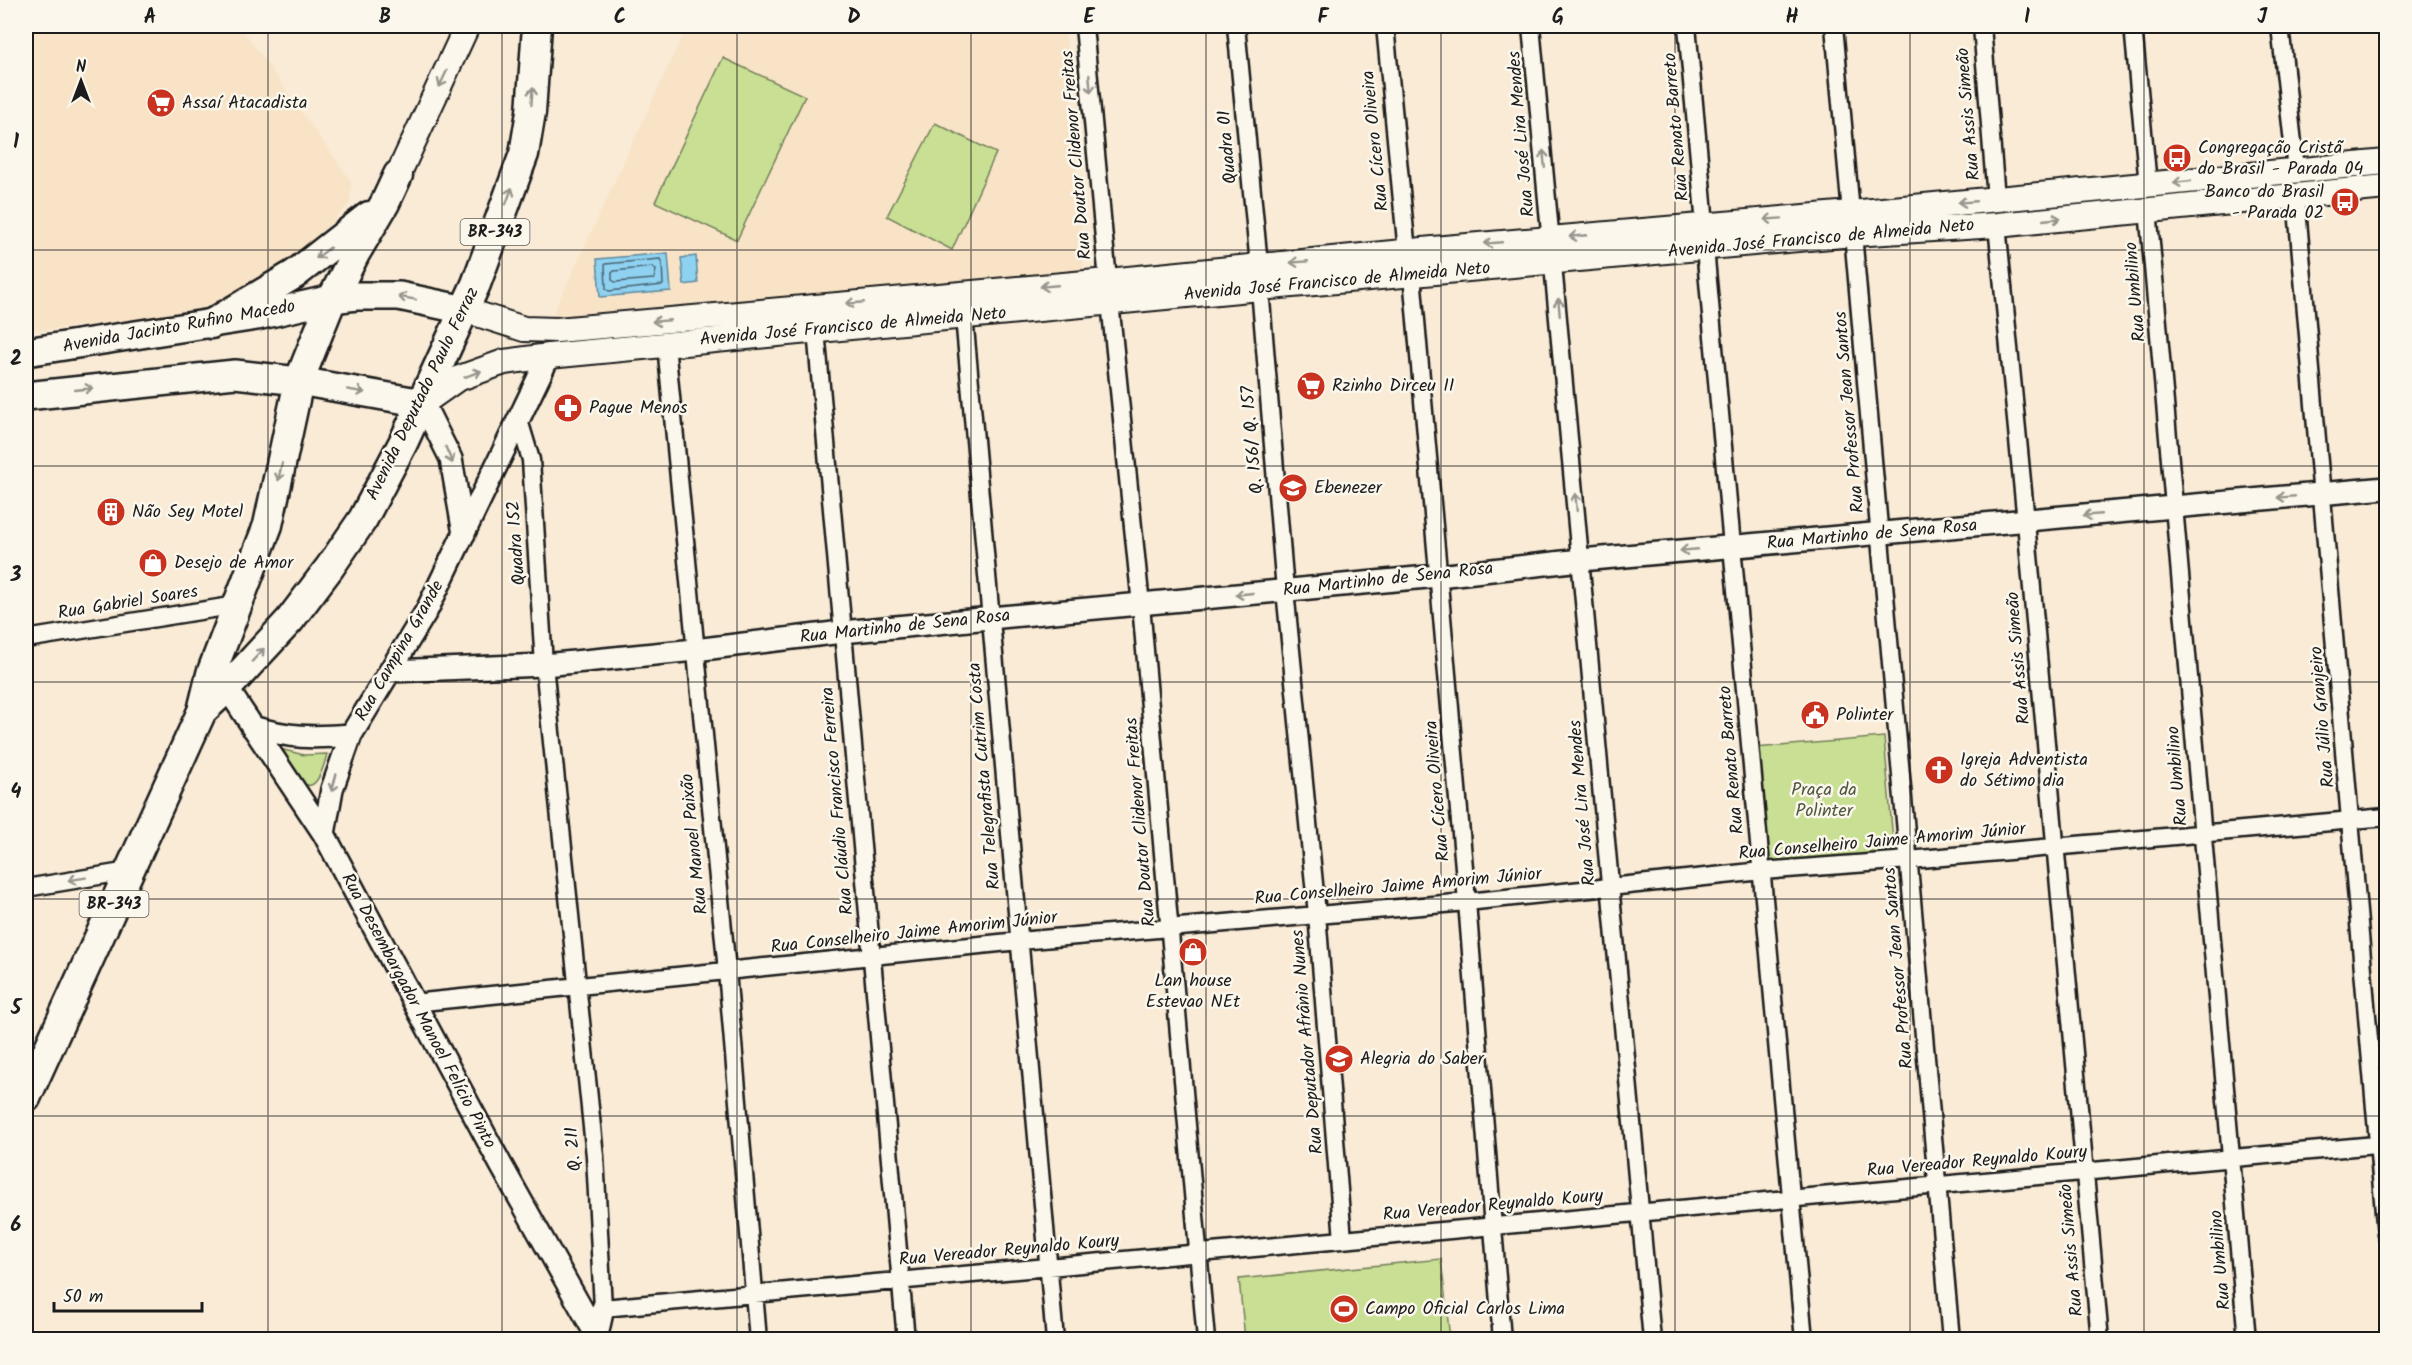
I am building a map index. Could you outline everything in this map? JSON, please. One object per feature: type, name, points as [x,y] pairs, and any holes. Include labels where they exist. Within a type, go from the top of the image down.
[{"type":"highway","name":"Avenida Deputado Paulo Ferraz","points":[[202,711],[227,688],[290,620],[330,567],[363,519],[423,403],[465,310],[525,154],[531,112],[537,26]]},
{"type":"highway","name":"Avenida Deputado Paulo Ferraz","points":[[26,1098],[202,711],[211,674],[268,525],[298,381],[332,299],[398,175]]},
{"type":"highway","points":[[211,324],[295,274],[385,203]]},
{"type":"main road","points":[[398,175],[468,26]]},
{"type":"main road","name":"Avenida José Francisco de Almeida Neto","points":[[332,299],[356,296],[399,296],[465,310],[524,329],[557,330],[1109,292],[1260,276],[1407,252],[1551,238],[1705,236],[1852,224],[1996,225],[2296,171],[2386,162]]},
{"type":"main road","name":"Avenida José Francisco de Almeida Neto","points":[[1852,224],[1995,199],[2296,197],[2386,187]]},
{"type":"main road","name":"Avenida José Francisco de Almeida Neto","points":[[1260,276],[1412,275],[1555,263],[1705,236]]},
{"type":"main road","name":"Avenida José Francisco de Almeida Neto","points":[[423,403],[457,380],[504,362],[964,316],[1109,292]]},
{"type":"main road","name":"Avenida Jacinto Rufino Macedo","points":[[26,352],[211,324],[332,299]]},
{"type":"main road","points":[[26,396],[235,374],[298,381],[423,403]]},
{"type":"street","name":"Rua Doutor Clidenor Freitas","points":[[1084,26],[1141,604],[1206,1340]]},
{"type":"street","name":"Quadra 01","points":[[1236,26],[1260,276]]},
{"type":"street","name":"Rua Cícero Oliveira","points":[[1384,26],[1407,252]]},
{"type":"street","name":"Rua José Lira Mendes","points":[[1532,26],[1652,1340]]},
{"type":"street","name":"Rua Renato Barreto","points":[[1687,26],[1804,1340]]},
{"type":"street","name":"Rua Professor Jean Santos","points":[[1834,26],[1951,1340]]},
{"type":"street","name":"Rua Assis Simeão","points":[[1982,26],[1995,199]]},
{"type":"street","name":"Rua Umbilino","points":[[2133,26],[2247,1340]]},
{"type":"street","points":[[2280,26],[2296,171]]},
{"type":"street","name":"Rua Júlio Granjeiro","points":[[2296,197],[2383,1144],[2386,1235]]},
{"type":"street","name":"Rua Assis Simeão","points":[[1996,225],[2026,522],[2100,1340]]},
{"type":"street","name":"Rua Cícero Oliveira","points":[[1412,275],[1467,902],[1502,1340]]},
{"type":"street","name":"Q. 156/ Q. 157","points":[[1260,276],[1285,590]]},
{"type":"street","name":"Rua Telegrafista Cutrim Costa","points":[[964,316],[1055,1340]]},
{"type":"street","name":"Rua Cláudio Francisco Ferreira","points":[[816,330],[906,1340]]},
{"type":"street","name":"Rua Manoel Paixão","points":[[666,345],[728,971],[758,1340]]},
{"type":"street","name":"Rua Campina Grande","points":[[324,834],[332,789],[351,735],[427,610],[549,356]]},
{"type":"street","points":[[423,403],[452,459],[464,535]]},
{"type":"street","name":"Quadra 152","points":[[519,420],[531,460],[544,665],[577,986]]},
{"type":"street","name":"Rua Martinho de Sena Rosa","points":[[391,671],[544,665],[842,632],[1438,576],[1581,560],[2386,488]]},
{"type":"street","name":"Rua Deputador Afrânio Nunes","points":[[1285,590],[1317,914],[1343,1240]]},
{"type":"street","name":"Rua Gabriel Soares","points":[[26,639],[237,605]]},
{"type":"street","name":"Rua Desembargador Manoel Felício Pinto","points":[[227,688],[324,834],[413,1003],[598,1337]]},
{"type":"street","name":"Rua Campina Grande","points":[[252,727],[284,736],[317,738],[351,735]]},
{"type":"street","name":"Rua Conselheiro Jaime Amorim Júnior","points":[[413,1003],[1019,941],[1467,902],[1762,871],[2386,817]]},
{"type":"street","points":[[26,888],[129,871]]},
{"type":"street","name":"Q. 211","points":[[577,986],[595,1156],[603,1308]]},
{"type":"street","name":"Rua Vereador Reynaldo Koury","points":[[603,1308],[2383,1144]]},
{"type":"street","points":[[598,1337],[603,1308]]},
{"type":"shaded area","name":"Assaí Atacadista","points":[[26,26],[240,26],[351,181],[350,203],[285,272],[206,312],[26,332]]},
{"type":"shaded area","points":[[687,26],[1065,26],[1084,271],[552,316]]},
{"type":"green space","points":[[723,58],[805,96],[737,240],[655,202]]},
{"type":"green space","points":[[935,123],[996,153],[952,250],[887,216]]},
{"type":"green space","name":"Praça da Polinter","points":[[1884,737],[1894,853],[1765,863],[1755,748]]},
{"type":"green space","points":[[280,749],[304,755],[327,754],[316,781],[310,785],[299,779]]},
{"type":"green space","name":"Campo Oficial Carlos Lima","points":[[1441,1259],[1450,1339],[1245,1339],[1239,1279]]},
{"type":"water","points":[[668,253],[671,291],[600,297],[597,259]]},
{"type":"water","points":[[696,256],[698,283],[684,285],[681,258]]},
{"type":"place","name":"Assaí Atacadista","points":[[161,103]]},
{"type":"place","name":"Congregação Cristã do Brasil - Parada 04","points":[[2177,158]]},
{"type":"place","name":"Banco do Brasil - Parada 02","points":[[2345,202]]},
{"type":"place","name":"Rzinho Dirceu II","points":[[1311,386]]},
{"type":"place","name":"Pague Menos","points":[[568,408]]},
{"type":"place","name":"Ebenezer","points":[[1293,488]]},
{"type":"place","name":"Não Sey Motel","points":[[111,512]]},
{"type":"place","name":"Desejo de Amor","points":[[153,563]]},
{"type":"place","name":"Polinter","points":[[1815,715]]},
{"type":"place","name":"Igreja Adventista do Sétimo dia","points":[[1939,770]]},
{"type":"place","name":"Lan house Estevao NEt","points":[[1193,952]]},
{"type":"place","name":"Alegria do Saber","points":[[1339,1059]]},
{"type":"place","name":"Campo Oficial Carlos Lima","points":[[1344,1309]]}]
